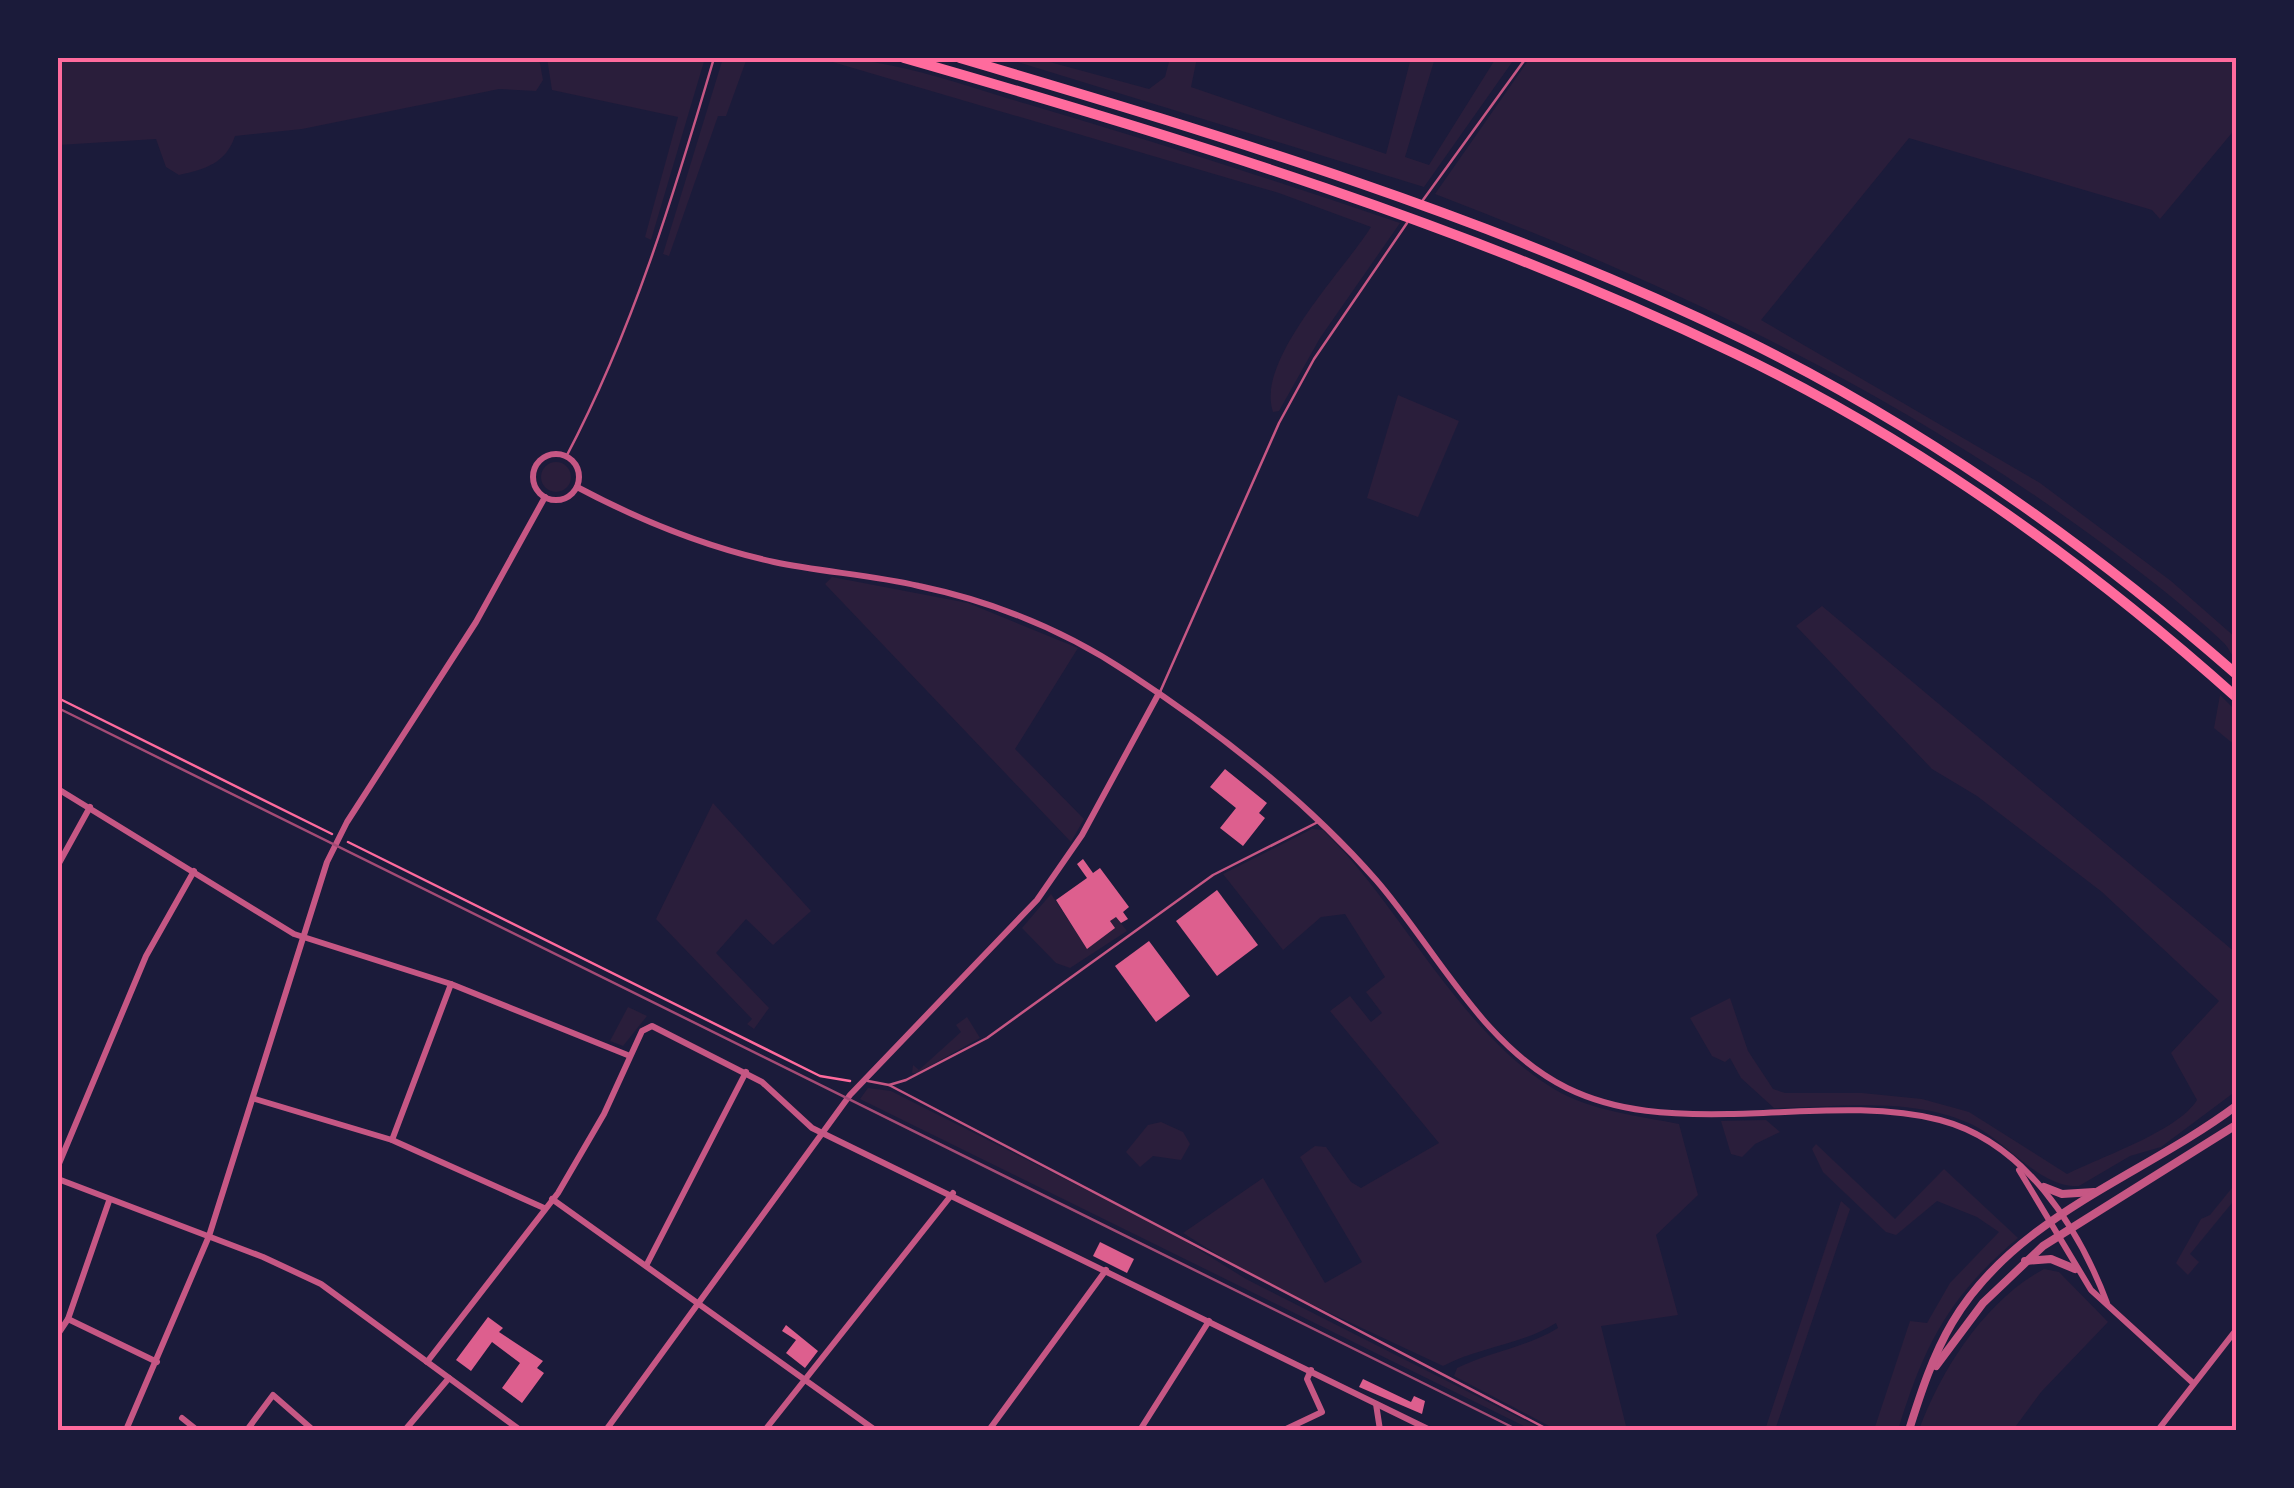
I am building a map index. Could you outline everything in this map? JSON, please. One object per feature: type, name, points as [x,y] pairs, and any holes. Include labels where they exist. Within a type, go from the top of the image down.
[{"type":"highway","points":[[904,58],[1335,190],[1502,252],[1736,354],[1874,429],[1991,503],[2124,600],[2236,696]]},
{"type":"highway","points":[[960,58],[1353,178],[1507,236],[1743,340],[1922,440],[2041,516],[2134,586],[2236,674]]},
{"type":"street","points":[[552,455],[566,457],[577,467],[577,488],[566,498],[545,498],[534,480],[536,467],[552,455]]},
{"type":"street","points":[[577,488],[665,528],[746,555],[917,585],[986,604],[1075,640],[1160,694],[1254,763],[1320,821],[1376,881],[1489,1024],[1538,1072],[1565,1087],[1622,1108],[1654,1112],[1877,1113],[1935,1119],[1978,1137],[2044,1186],[2070,1194],[2098,1192]]},
{"type":"street","points":[[126,1430],[208,1236],[338,838],[476,622],[545,498]]},
{"type":"street","points":[[606,1430],[861,1082],[1037,900],[1082,835],[1160,694]]},
{"type":"street","points":[[58,790],[303,937],[451,984],[630,1056]]},
{"type":"street","points":[[58,864],[90,807]]},
{"type":"street","points":[[58,1166],[146,956],[194,871]]},
{"type":"street","points":[[392,1140],[451,984]]},
{"type":"street","points":[[427,1362],[585,1152],[642,1030],[652,1026],[746,1072],[823,1132],[1430,1430]]},
{"type":"street","points":[[648,1264],[746,1072]]},
{"type":"street","points":[[255,1099],[392,1140],[544,1208]]},
{"type":"street","points":[[1909,1430],[1942,1341],[1969,1297],[2005,1258],[2050,1221],[2236,1106]]},
{"type":"street","points":[[1928,1378],[1982,1303],[2025,1261],[2057,1235],[2236,1125]]},
{"type":"street","points":[[2017,1167],[2076,1270],[2136,1336],[2193,1383]]},
{"type":"street","points":[[58,1179],[321,1284],[520,1430]]},
{"type":"street","points":[[2044,1186],[2107,1303]]},
{"type":"street","points":[[765,1430],[952,1193]]},
{"type":"street","points":[[552,1199],[648,1264],[874,1430]]},
{"type":"street","points":[[58,1334],[68,1318],[109,1200]]},
{"type":"street","points":[[2025,1261],[2051,1259],[2076,1270]]},
{"type":"street","points":[[989,1430],[1106,1270]]},
{"type":"street","points":[[68,1318],[157,1362]]},
{"type":"street","points":[[1140,1430],[1209,1321]]},
{"type":"street","points":[[2158,1430],[2236,1330]]},
{"type":"street","points":[[1284,1430],[1322,1412],[1307,1379],[1311,1370]]},
{"type":"street","points":[[405,1430],[449,1378]]},
{"type":"street","points":[[248,1430],[272,1395],[314,1430]]},
{"type":"street","points":[[1376,1404],[1380,1430]]},
{"type":"street","points":[[182,1418],[196,1430]]},
{"type":"lane","points":[[566,457],[653,256],[714,58]]},
{"type":"lane","points":[[1160,694],[1278,423],[1314,358],[1436,180],[1526,58]]},
{"type":"lane","points":[[889,1085],[918,1075],[987,1038],[1213,875],[1320,821]]},
{"type":"lane","points":[[861,1082],[889,1085],[1549,1430]]},
{"type":"path","points":[[58,698],[820,1076],[861,1082]]},
{"type":"shaded area","points":[[58,58],[539,58],[543,80],[536,91],[499,89],[302,129],[235,136],[220,159],[179,175],[166,167],[156,139],[58,145]]},
{"type":"shaded area","points":[[547,58],[705,58],[651,240],[645,237],[678,117],[552,90]]},
{"type":"shaded area","points":[[723,58],[747,58],[726,116],[718,116],[669,256],[663,254]]},
{"type":"shaded area","points":[[819,58],[872,62],[950,80],[1400,223],[1320,338],[1279,411],[1273,412],[1271,391],[1289,342],[1371,227],[1279,193]]},
{"type":"shaded area","points":[[1005,58],[1035,58],[1149,89],[1165,77],[1170,58],[1197,58],[1191,87],[1386,154],[1411,58],[1435,58],[1405,157],[1429,165],[1496,58],[1515,58],[1424,187]]},
{"type":"shaded area","points":[[1530,58],[2236,58],[2236,128],[2160,219],[2152,210],[1909,138],[1761,320],[2040,483],[2171,581],[2236,638],[2236,659],[2208,628],[2123,559],[2012,480],[1934,431],[1690,301],[1435,194]]},
{"type":"shaded area","points":[[1398,395],[1459,421],[1418,517],[1367,498]]},
{"type":"shaded area","points":[[556,462],[567,466],[571,477],[567,488],[556,492],[545,488],[541,477],[545,466]]},
{"type":"shaded area","points":[[832,577],[968,603],[1078,648],[1015,749],[1084,819],[1071,842],[825,584]]},
{"type":"shaded area","points":[[1822,606],[2236,953],[2236,1091],[2161,1147],[2130,1156],[2079,1186],[2065,1185],[2038,1172],[1973,1125],[1950,1116],[1875,1105],[1774,1108],[1741,1078],[1730,1058],[1725,1062],[1712,1056],[1690,1018],[1730,998],[1748,1051],[1773,1089],[1785,1093],[1862,1093],[1922,1099],[1969,1112],[2067,1174],[2156,1133],[2197,1100],[2171,1053],[2219,1001],[2102,892],[1977,796],[1932,769],[1796,626]]},
{"type":"shaded area","points":[[2220,695],[2236,711],[2236,746],[2214,728]]},
{"type":"shaded area","points":[[713,803],[811,911],[773,945],[746,919],[716,953],[769,1008],[754,1029],[747,1024],[752,1019],[656,919]]},
{"type":"shaded area","points":[[1312,829],[1323,830],[1346,854],[1468,1012],[1523,1067],[1554,1089],[1584,1103],[1679,1124],[1698,1195],[1656,1235],[1678,1315],[1601,1326],[1627,1430],[1557,1430],[1454,1376],[1457,1368],[1546,1335],[1558,1328],[1556,1323],[1443,1366],[1255,1278],[1183,1233],[1263,1178],[1325,1283],[1362,1262],[1300,1157],[1315,1146],[1326,1147],[1351,1182],[1361,1188],[1439,1143],[1330,1011],[1350,996],[1371,1022],[1382,1013],[1366,992],[1385,977],[1345,914],[1321,917],[1283,950],[1223,874]]},
{"type":"shaded area","points":[[1051,894],[1087,948],[1114,929],[1110,921],[1116,917],[1127,931],[1070,968],[1056,963],[1022,928]]},
{"type":"shaded area","points":[[628,1007],[647,1016],[623,1046],[610,1041]]},
{"type":"shaded area","points":[[967,1017],[980,1038],[917,1073],[912,1073],[913,1065],[919,1070],[961,1032],[956,1025]]},
{"type":"shaded area","points":[[868,1088],[891,1091],[1172,1233],[1246,1279],[1544,1430],[1532,1430],[860,1099]]},
{"type":"shaded area","points":[[1766,1120],[1780,1132],[1755,1144],[1742,1157],[1731,1154],[1721,1121]]},
{"type":"shaded area","points":[[1161,1122],[1183,1132],[1190,1144],[1181,1160],[1153,1156],[1140,1167],[1126,1152],[1148,1125]]},
{"type":"shaded area","points":[[1816,1144],[1895,1219],[1944,1169],[2018,1238],[1974,1281],[1942,1324],[1918,1372],[1898,1430],[1874,1430],[1910,1321],[1927,1323],[1950,1283],[1999,1232],[1977,1217],[1937,1201],[1896,1235],[1886,1232],[1823,1172],[1812,1149]]},
{"type":"shaded area","points":[[2236,1183],[2236,1198],[2190,1254],[2199,1262],[2188,1275],[2176,1263],[2201,1219],[2210,1215]]},
{"type":"shaded area","points":[[1841,1201],[1850,1209],[1775,1430],[1765,1430]]},
{"type":"shaded area","points":[[2044,1269],[2059,1272],[2108,1322],[2041,1392],[2013,1430],[1919,1430],[1940,1383],[1968,1338],[2003,1299]]},
{"type":"building","points":[[1225,769],[1267,803],[1259,813],[1265,818],[1243,846],[1220,828],[1236,808],[1210,787]]},
{"type":"building","points":[[1083,859],[1093,873],[1100,868],[1129,907],[1123,912],[1128,919],[1121,923],[1116,917],[1110,921],[1115,928],[1087,949],[1056,900],[1087,878],[1077,864]]},
{"type":"building","points":[[1217,890],[1258,945],[1217,976],[1176,921]]},
{"type":"building","points":[[1149,941],[1190,996],[1156,1022],[1115,966]]},
{"type":"building","points":[[1100,1242],[1134,1259],[1127,1273],[1093,1256]]},
{"type":"building","points":[[488,1317],[503,1328],[499,1332],[543,1361],[537,1368],[544,1373],[522,1403],[502,1388],[520,1363],[492,1342],[471,1371],[456,1360]]},
{"type":"building","points":[[786,1325],[818,1351],[805,1368],[786,1353],[796,1340],[782,1331]]},
{"type":"building","points":[[1363,1379],[1411,1402],[1414,1396],[1425,1401],[1422,1414],[1359,1387]]},
{"type":"railway","points":[[58,708],[1518,1430]]}]
